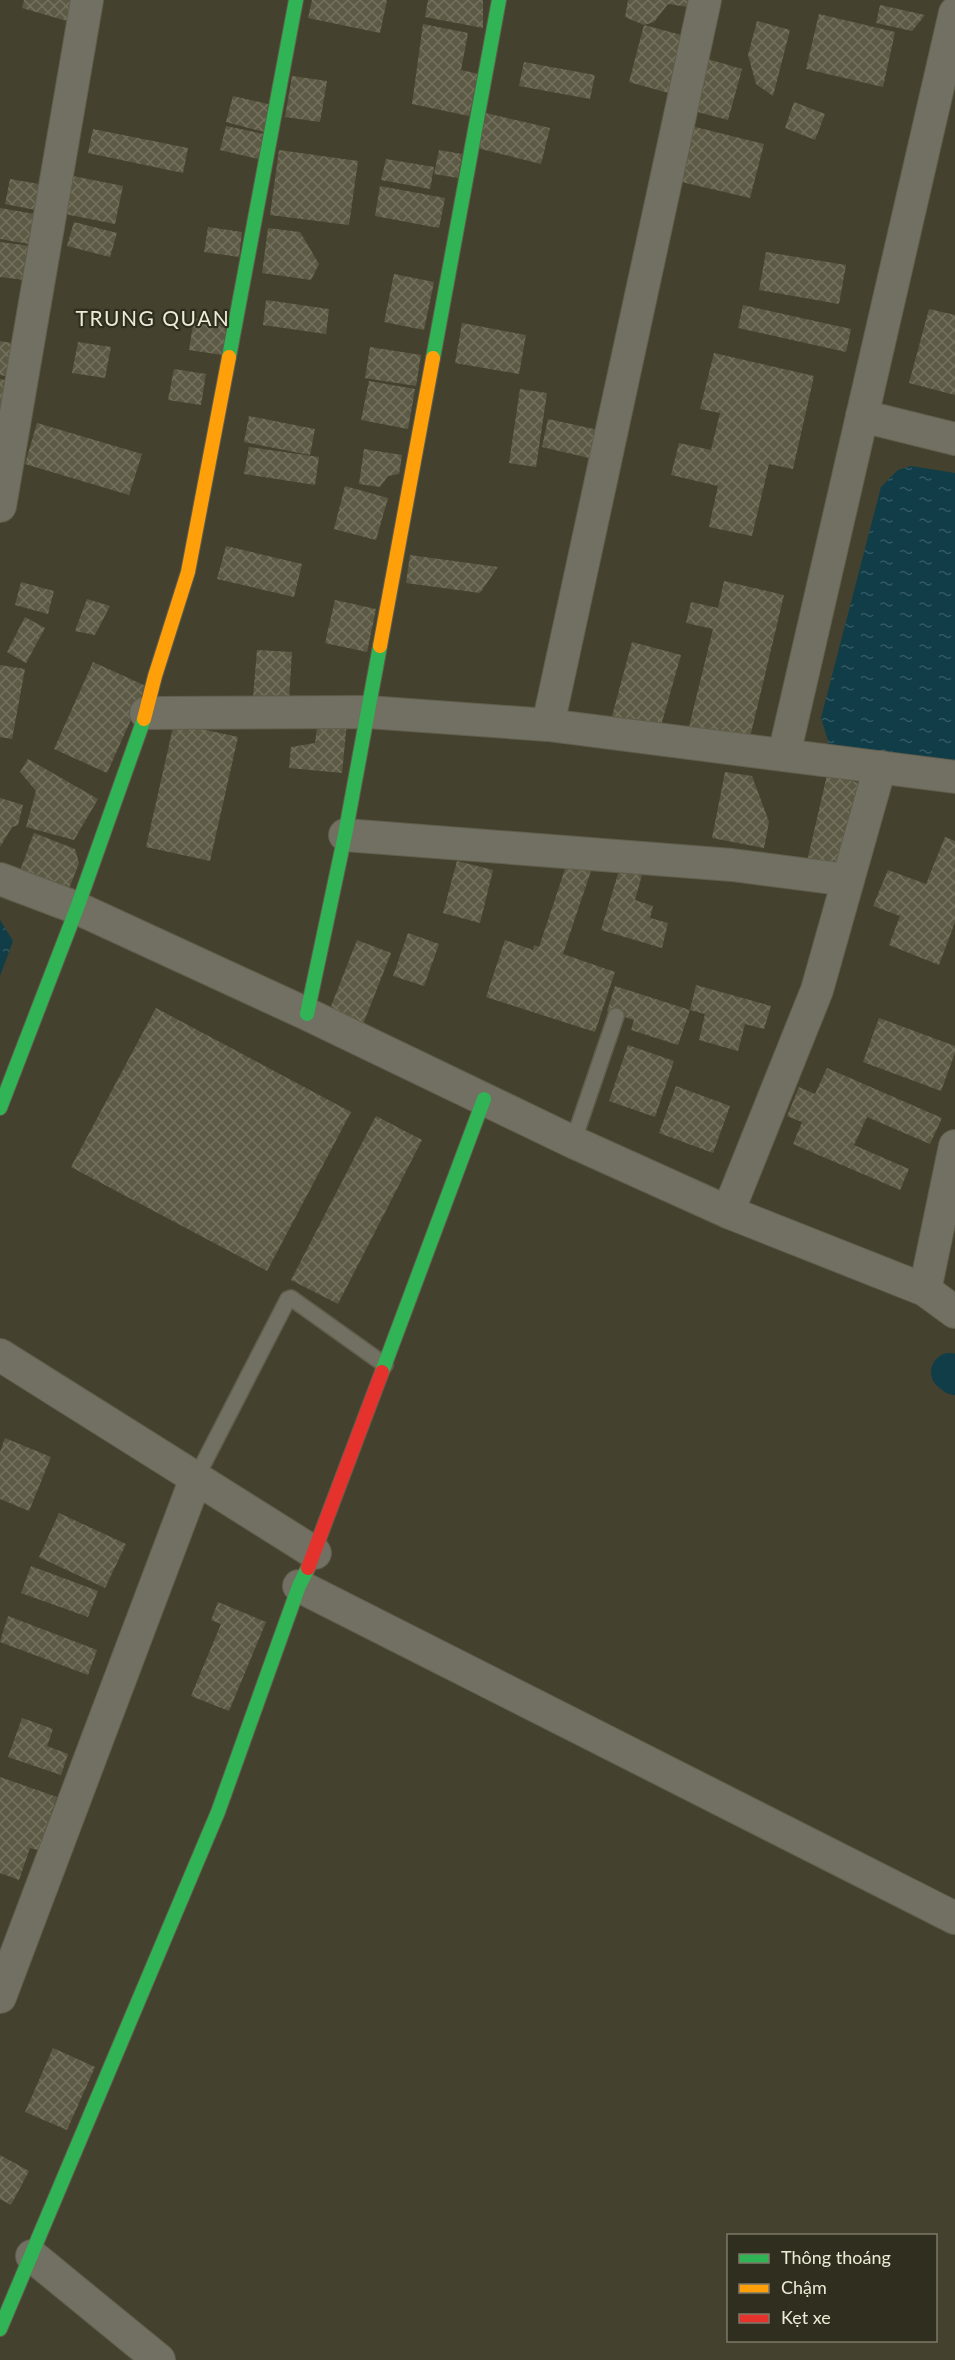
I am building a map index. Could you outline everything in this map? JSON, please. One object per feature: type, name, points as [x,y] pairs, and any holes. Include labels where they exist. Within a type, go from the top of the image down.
[{"type":"street","points":[[0,506],[87,0]]},
{"type":"street","points":[[0,1108],[77,908],[146,713],[155,676],[188,572],[296,0]]},
{"type":"street","points":[[307,1014],[345,835],[499,0]]},
{"type":"street","points":[[548,724],[705,0]]},
{"type":"street","points":[[784,755],[955,13]]},
{"type":"street","points":[[862,416],[955,439]]},
{"type":"street","points":[[146,713],[368,712],[548,724],[955,777]]},
{"type":"street","points":[[728,1212],[817,990],[880,767]]},
{"type":"street","points":[[345,835],[732,865],[848,880]]},
{"type":"street","points":[[0,879],[77,908],[307,1014],[573,1142],[728,1212],[925,1290],[955,1312]]},
{"type":"street","points":[[1,2325],[218,1812],[298,1586],[315,1553],[484,1099]]},
{"type":"street","points":[[925,1290],[955,1146]]},
{"type":"street","points":[[0,1355],[315,1553]]},
{"type":"street","points":[[0,1996],[196,1478]]},
{"type":"street","points":[[298,1586],[955,1918]]},
{"type":"street","points":[[32,2256],[159,2360]]},
{"type":"lane","points":[[573,1142],[616,1016]]},
{"type":"lane","points":[[196,1478],[288,1299],[291,1298],[384,1365]]},
{"type":"water","points":[[911,466],[955,473],[955,765],[829,744],[821,718],[881,487],[898,470]]},
{"type":"water","points":[[0,920],[13,941],[0,976]]},
{"type":"building","points":[[24,0],[80,0],[74,23],[22,8]]},
{"type":"building","points":[[312,0],[387,0],[380,33],[308,18]]},
{"type":"building","points":[[428,0],[483,0],[483,28],[425,17]]},
{"type":"building","points":[[628,0],[696,0],[694,8],[668,4],[654,22],[644,25],[625,17]]},
{"type":"building","points":[[880,5],[925,15],[912,31],[876,23]]},
{"type":"building","points":[[819,14],[895,32],[883,87],[806,69]]},
{"type":"building","points":[[757,21],[790,30],[773,96],[756,84],[748,55]]},
{"type":"building","points":[[423,24],[468,33],[461,70],[479,74],[469,116],[412,104]]},
{"type":"building","points":[[644,25],[689,37],[672,94],[629,82]]},
{"type":"building","points":[[704,58],[742,69],[728,120],[690,110]]},
{"type":"building","points":[[524,62],[595,75],[590,99],[519,86]]},
{"type":"building","points":[[292,76],[327,81],[320,122],[285,117]]},
{"type":"building","points":[[233,96],[272,105],[264,132],[226,122]]},
{"type":"building","points":[[794,102],[825,114],[815,140],[785,128]]},
{"type":"building","points":[[486,113],[550,128],[541,164],[477,148]]},
{"type":"building","points":[[687,125],[764,144],[750,198],[673,180]]},
{"type":"building","points":[[226,126],[264,134],[258,159],[220,150]]},
{"type":"building","points":[[93,129],[188,148],[183,173],[88,153]]},
{"type":"building","points":[[279,150],[358,161],[349,225],[270,215]]},
{"type":"building","points":[[439,150],[462,154],[458,178],[434,174]]},
{"type":"building","points":[[386,159],[434,167],[430,189],[381,180]]},
{"type":"building","points":[[68,175],[123,186],[115,224],[60,213]]},
{"type":"building","points":[[10,179],[51,186],[46,212],[5,204]]},
{"type":"building","points":[[380,186],[445,198],[439,228],[375,216]]},
{"type":"building","points":[[0,208],[47,216],[41,246],[0,239]]},
{"type":"building","points":[[74,222],[117,233],[110,257],[67,246]]},
{"type":"building","points":[[208,227],[242,232],[239,257],[204,252]]},
{"type":"building","points":[[268,228],[300,232],[319,264],[311,280],[262,273]]},
{"type":"building","points":[[0,242],[38,247],[33,281],[0,277]]},
{"type":"building","points":[[766,252],[846,265],[839,304],[759,290]]},
{"type":"building","points":[[394,274],[434,282],[424,330],[384,322]]},
{"type":"building","points":[[266,300],[329,309],[326,334],[263,325]]},
{"type":"building","points":[[743,305],[851,329],[846,352],[738,328]]},
{"type":"building","points":[[929,309],[955,315],[955,395],[909,383]]},
{"type":"building","points":[[194,318],[227,324],[222,355],[189,350]]},
{"type":"building","points":[[462,323],[526,335],[519,374],[455,363]]},
{"type":"building","points":[[0,341],[17,344],[11,377],[0,375]]},
{"type":"building","points":[[78,342],[111,347],[105,378],[72,373]]},
{"type":"building","points":[[370,347],[421,355],[416,386],[365,378]]},
{"type":"building","points":[[714,353],[814,376],[793,469],[769,464],[752,536],[709,527],[718,486],[671,475],[679,443],[711,450],[720,413],[700,409]]},
{"type":"building","points":[[174,369],[206,374],[201,405],[168,400]]},
{"type":"building","points":[[0,379],[11,381],[0,425]]},
{"type":"building","points":[[369,381],[415,389],[408,429],[361,420]]},
{"type":"building","points":[[520,389],[547,393],[536,467],[509,463]]},
{"type":"building","points":[[249,416],[315,429],[310,455],[244,442]]},
{"type":"building","points":[[548,419],[603,431],[589,458],[542,447]]},
{"type":"building","points":[[37,423],[142,454],[129,495],[25,464]]},
{"type":"building","points":[[249,447],[319,457],[315,485],[244,474]]},
{"type":"building","points":[[364,449],[402,455],[399,474],[388,476],[380,487],[359,484]]},
{"type":"building","points":[[345,486],[388,498],[376,540],[334,529]]},
{"type":"building","points":[[226,546],[302,564],[294,597],[217,579]]},
{"type":"building","points":[[410,555],[498,567],[480,593],[406,583]]},
{"type":"building","points":[[724,581],[784,595],[747,750],[687,735],[713,629],[686,623],[691,602],[718,608]]},
{"type":"building","points":[[21,582],[54,591],[48,614],[15,605]]},
{"type":"building","points":[[87,599],[110,606],[95,635],[75,631]]},
{"type":"building","points":[[335,600],[376,609],[367,652],[325,643]]},
{"type":"building","points":[[25,617],[45,628],[26,663],[7,652]]},
{"type":"building","points":[[632,642],[681,655],[660,729],[612,716]]},
{"type":"building","points":[[257,650],[292,652],[289,699],[253,697]]},
{"type":"building","points":[[93,662],[146,686],[107,773],[54,749]]},
{"type":"building","points":[[0,665],[25,669],[12,739],[0,737]]},
{"type":"building","points":[[347,722],[342,773],[289,768],[291,747],[315,743],[317,728]]},
{"type":"building","points":[[174,723],[238,737],[210,861],[146,847]]},
{"type":"building","points":[[28,759],[98,799],[74,840],[26,827],[36,791],[20,772]]},
{"type":"building","points":[[725,772],[752,776],[769,822],[764,848],[712,838]]},
{"type":"building","points":[[827,775],[860,783],[839,874],[806,866]]},
{"type":"building","points":[[0,798],[23,805],[18,825],[12,827],[0,847]]},
{"type":"building","points":[[34,833],[75,849],[79,863],[67,894],[18,876]]},
{"type":"building","points":[[945,837],[955,841],[955,922],[939,965],[889,945],[900,916],[873,906],[888,870],[926,884]]},
{"type":"building","points":[[568,860],[592,868],[563,954],[615,972],[595,1032],[486,997],[505,940],[533,950],[534,945],[539,947]]},
{"type":"building","points":[[457,861],[493,870],[480,923],[443,913]]},
{"type":"building","points":[[621,864],[643,871],[635,900],[653,906],[650,918],[668,923],[662,948],[601,930]]},
{"type":"building","points":[[408,933],[439,944],[424,986],[393,976]]},
{"type":"building","points":[[357,940],[391,953],[360,1032],[326,1019]]},
{"type":"building","points":[[696,985],[771,1006],[764,1029],[745,1024],[738,1051],[699,1040],[705,1014],[690,1010]]},
{"type":"building","points":[[615,986],[690,1010],[678,1045],[631,1030],[634,1020],[607,1011]]},
{"type":"building","points":[[156,1008],[351,1112],[267,1271],[71,1167]]},
{"type":"building","points":[[879,1018],[955,1046],[955,1053],[941,1091],[863,1062]]},
{"type":"building","points":[[628,1045],[674,1061],[655,1117],[609,1101]]},
{"type":"building","points":[[827,1068],[942,1118],[930,1144],[867,1117],[854,1145],[909,1169],[900,1190],[793,1144],[802,1122],[787,1116],[799,1087],[815,1094]]},
{"type":"building","points":[[676,1086],[730,1106],[713,1153],[659,1133]]},
{"type":"building","points":[[376,1116],[422,1140],[338,1304],[291,1280]]},
{"type":"building","points":[[5,1438],[51,1457],[29,1511],[0,1499],[0,1452]]},
{"type":"building","points":[[59,1513],[126,1544],[105,1588],[39,1557]]},
{"type":"building","points":[[31,1566],[98,1591],[88,1617],[21,1593]]},
{"type":"building","points":[[218,1602],[266,1622],[229,1711],[191,1696],[221,1624],[211,1620]]},
{"type":"building","points":[[8,1616],[97,1650],[88,1675],[0,1642]]},
{"type":"building","points":[[22,1718],[53,1729],[47,1746],[68,1754],[61,1775],[8,1757]]},
{"type":"building","points":[[0,1777],[57,1797],[38,1850],[30,1848],[19,1880],[0,1873]]},
{"type":"building","points":[[53,2048],[95,2067],[67,2130],[25,2112]]},
{"type":"building","points":[[0,2155],[29,2171],[11,2205],[0,2199]]},
{"type":"waterway","points":[[950,1372],[955,1376]]},
{"type":"traffic: fast","points":[[229,357],[296,0]]},
{"type":"traffic: fast","points":[[433,358],[499,0]]},
{"type":"traffic: fast","points":[[307,1014],[345,835],[380,646]]},
{"type":"traffic: fast","points":[[0,1108],[77,908],[144,719]]},
{"type":"traffic: fast","points":[[382,1372],[484,1099]]},
{"type":"traffic: fast","points":[[0,2329],[218,1812],[299,1586],[308,1568]]},
{"type":"traffic: slow","points":[[144,719],[188,572],[229,357]]},
{"type":"traffic: slow","points":[[380,646],[433,358]]},
{"type":"traffic: jam","points":[[308,1568],[382,1372]]},
{"type":"district","name":"TRUNG QUAN","points":[[153,319]]}]
